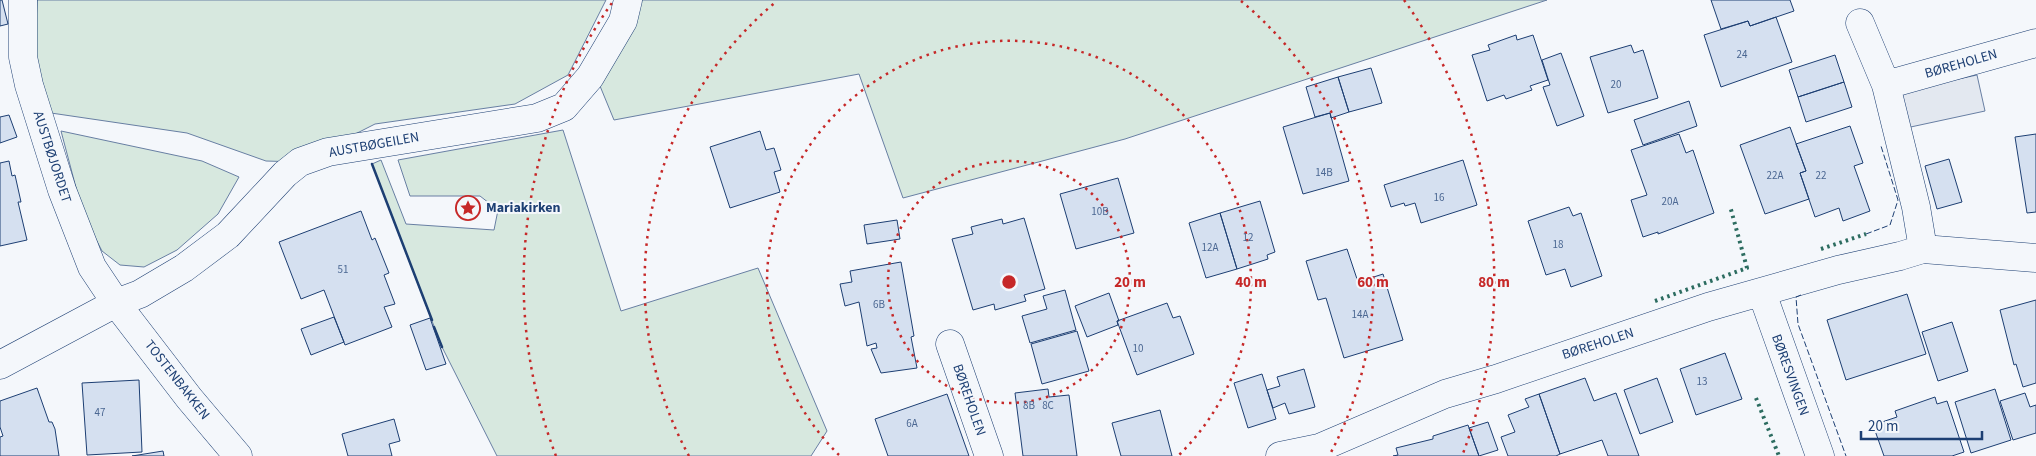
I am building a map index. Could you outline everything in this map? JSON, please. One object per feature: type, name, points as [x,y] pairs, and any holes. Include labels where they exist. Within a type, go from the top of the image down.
[{"type":"street","name":"AUSTBØJORDET","points":[[23,0],[23,57],[39,120],[62,190],[92,267],[116,304]]},
{"type":"street","name":"AUSTBØGEILEN","points":[[0,365],[116,304],[140,294],[184,268],[228,235],[273,186],[300,162],[328,152],[537,118],[564,108],[590,77],[610,45],[623,21],[628,0]]},
{"type":"street","points":[[1860,24],[1886,85],[1914,199],[1923,248]]},
{"type":"street","name":"BØREHOLEN","points":[[1886,85],[2036,43]]},
{"type":"street","name":"BØREHOLEN","points":[[1280,456],[1319,448],[1445,394],[1496,379],[1708,307],[1838,270],[1900,256],[1923,248],[2036,258]]},
{"type":"street","name":"BØRESVINGEN","points":[[1762,293],[1820,456]]},
{"type":"street","name":"TOSTENBAKKEN","points":[[116,304],[189,398],[238,456]]},
{"type":"street","name":"BØREHOLEN","points":[[950,344],[989,456]]},
{"type":"shaded area","points":[[37,0],[606,0],[568,75],[515,104],[375,124],[300,162],[266,161],[187,133],[51,113],[35,56]]},
{"type":"shaded area","points":[[636,0],[1547,0],[1125,139],[903,198],[859,74],[614,120],[600,86]]},
{"type":"shaded area","points":[[1977,75],[1985,111],[1906,128],[1898,92]]},
{"type":"shaded area","points":[[563,130],[621,311],[758,268],[827,431],[811,456],[497,456],[442,347],[372,164],[381,160],[406,224],[494,230],[498,210],[480,196],[410,196],[398,160]]},
{"type":"shaded area","points":[[61,131],[202,161],[239,177],[218,214],[177,250],[144,267],[120,265],[102,251],[83,214]]},
{"type":"building","points":[[0,0],[2,0],[8,24],[0,26]]},
{"type":"building","points":[[1711,0],[1790,0],[1794,11],[1750,26],[1748,21],[1721,29]]},
{"type":"building","points":[[1776,17],[1792,62],[1721,87],[1704,35],[1748,21],[1750,26]]},
{"type":"building","points":[[1516,35],[1517,40],[1533,35],[1548,80],[1530,86],[1532,90],[1506,99],[1504,95],[1487,101],[1472,55],[1490,50],[1488,45]]},
{"type":"building","points":[[1631,45],[1634,53],[1643,50],[1658,98],[1608,113],[1590,57]]},
{"type":"building","points":[[1561,53],[1584,116],[1557,126],[1543,87],[1550,85],[1542,60]]},
{"type":"building","points":[[1835,55],[1844,82],[1798,97],[1789,70]]},
{"type":"building","points":[[1371,68],[1382,103],[1349,112],[1338,77]]},
{"type":"building","points":[[1338,77],[1349,112],[1331,118],[1330,113],[1315,117],[1306,87]]},
{"type":"building","points":[[1844,82],[1852,107],[1806,122],[1798,97]]},
{"type":"building","points":[[1689,101],[1697,126],[1643,145],[1634,120]]},
{"type":"building","points":[[1330,113],[1349,181],[1303,194],[1283,127]]},
{"type":"building","points":[[9,115],[17,137],[0,143],[0,117]]},
{"type":"building","points":[[1850,126],[1863,163],[1854,166],[1870,211],[1843,221],[1839,208],[1815,217],[1800,173],[1806,171],[1796,144]]},
{"type":"building","points":[[1790,127],[1806,171],[1800,173],[1809,199],[1765,214],[1740,145]]},
{"type":"building","points":[[760,131],[766,150],[774,148],[781,170],[774,172],[780,192],[730,208],[710,147]]},
{"type":"building","points":[[1679,134],[1686,153],[1693,150],[1714,213],[1658,234],[1658,232],[1643,237],[1631,200],[1647,195],[1631,150]]},
{"type":"building","points":[[2036,134],[2036,212],[2027,213],[2015,137]]},
{"type":"building","points":[[1949,159],[1962,202],[1937,209],[1925,166]]},
{"type":"building","points":[[1463,160],[1477,205],[1421,223],[1415,203],[1405,206],[1404,203],[1391,207],[1384,185]]},
{"type":"building","points":[[9,161],[12,176],[15,175],[21,202],[18,202],[27,240],[0,246],[0,163]]},
{"type":"building","points":[[1118,178],[1134,233],[1076,249],[1060,194]]},
{"type":"building","points":[[1260,201],[1275,252],[1267,255],[1268,259],[1237,269],[1220,213]]},
{"type":"building","points":[[1569,207],[1573,216],[1581,213],[1602,276],[1571,287],[1565,269],[1546,275],[1528,221]]},
{"type":"building","points":[[361,211],[372,240],[375,238],[389,273],[384,275],[395,304],[384,307],[392,327],[345,345],[324,290],[301,299],[279,242]]},
{"type":"building","points":[[1220,213],[1237,269],[1206,278],[1189,223]]},
{"type":"building","points":[[1024,218],[1045,289],[1024,295],[1026,301],[995,310],[994,304],[973,310],[952,239],[973,234],[971,227],[1002,219],[1003,224]]},
{"type":"building","points":[[897,220],[900,239],[867,244],[864,225]]},
{"type":"building","points":[[1347,249],[1358,282],[1383,274],[1403,340],[1344,358],[1326,298],[1318,300],[1306,261]]},
{"type":"building","points":[[901,262],[914,336],[911,337],[917,368],[881,373],[871,349],[877,348],[876,343],[867,346],[859,302],[845,306],[840,284],[852,282],[850,271]]},
{"type":"building","points":[[1065,290],[1076,330],[1030,343],[1022,316],[1047,309],[1043,296]]},
{"type":"building","points":[[1109,293],[1119,321],[1117,321],[1118,325],[1087,337],[1075,306]]},
{"type":"building","points":[[1907,294],[1926,354],[1846,380],[1827,320]]},
{"type":"building","points":[[2036,300],[2036,383],[2023,387],[2016,364],[2014,365],[2000,310]]},
{"type":"building","points":[[1167,303],[1173,318],[1180,316],[1194,354],[1137,375],[1117,321]]},
{"type":"building","points":[[334,317],[344,342],[311,355],[301,329]]},
{"type":"building","points":[[430,318],[446,364],[426,370],[410,325]]},
{"type":"building","points":[[1952,322],[1968,371],[1938,381],[1922,332]]},
{"type":"building","points":[[1077,331],[1089,371],[1042,384],[1031,344]]},
{"type":"building","points":[[1725,353],[1742,399],[1696,415],[1680,369]]},
{"type":"building","points":[[1304,369],[1315,407],[1289,414],[1285,403],[1273,408],[1267,390],[1280,386],[1277,377]]},
{"type":"building","points":[[1262,374],[1276,419],[1248,428],[1234,383]]},
{"type":"building","points":[[1585,378],[1594,401],[1616,393],[1639,456],[1608,456],[1602,440],[1560,454],[1539,394]]},
{"type":"building","points":[[1657,378],[1673,422],[1640,434],[1624,390]]},
{"type":"building","points":[[139,380],[142,452],[87,455],[82,383]]},
{"type":"building","points":[[37,388],[49,422],[52,422],[55,429],[59,456],[0,456],[0,437],[3,436],[0,427],[0,401]]},
{"type":"building","points":[[1048,389],[1049,397],[1069,395],[1077,456],[1023,456],[1015,393]]},
{"type":"building","points":[[1995,389],[2011,440],[1971,453],[1955,402]]},
{"type":"building","points":[[2025,393],[2030,407],[2036,405],[2036,433],[2013,440],[2000,401]]},
{"type":"building","points":[[947,394],[969,456],[888,456],[875,419]]},
{"type":"building","points":[[1539,394],[1560,454],[1556,456],[1508,456],[1501,437],[1515,432],[1508,415],[1529,407],[1525,399]]},
{"type":"building","points":[[1935,397],[1937,404],[1947,401],[1964,452],[1952,456],[1884,456],[1873,425],[1897,417],[1895,411]]},
{"type":"building","points":[[1160,410],[1172,456],[1121,456],[1112,423]]},
{"type":"building","points":[[394,419],[400,441],[389,444],[392,456],[348,456],[342,434]]},
{"type":"building","points":[[1488,422],[1498,450],[1479,456],[1469,428]]},
{"type":"building","points":[[1468,425],[1479,456],[1393,456],[1398,455],[1396,448],[1433,439],[1433,436]]},
{"type":"building","points":[[163,451],[164,456],[132,456]]},
{"type":"hedge","points":[[1655,301],[1747,268],[1730,206]]},
{"type":"hedge","points":[[1821,249],[1866,234]]},
{"type":"hedge","points":[[1756,398],[1779,456]]},
{"type":"fence","points":[[1866,234],[1890,225],[1898,200],[1881,146]]},
{"type":"fence","points":[[1801,295],[1796,297],[1798,324],[1846,456]]},
{"type":"wall","points":[[372,164],[432,320]]},
{"type":"wall","points":[[434,327],[442,347]]},
{"type":"place","name":"Mariakirken","points":[[468,208]]}]
